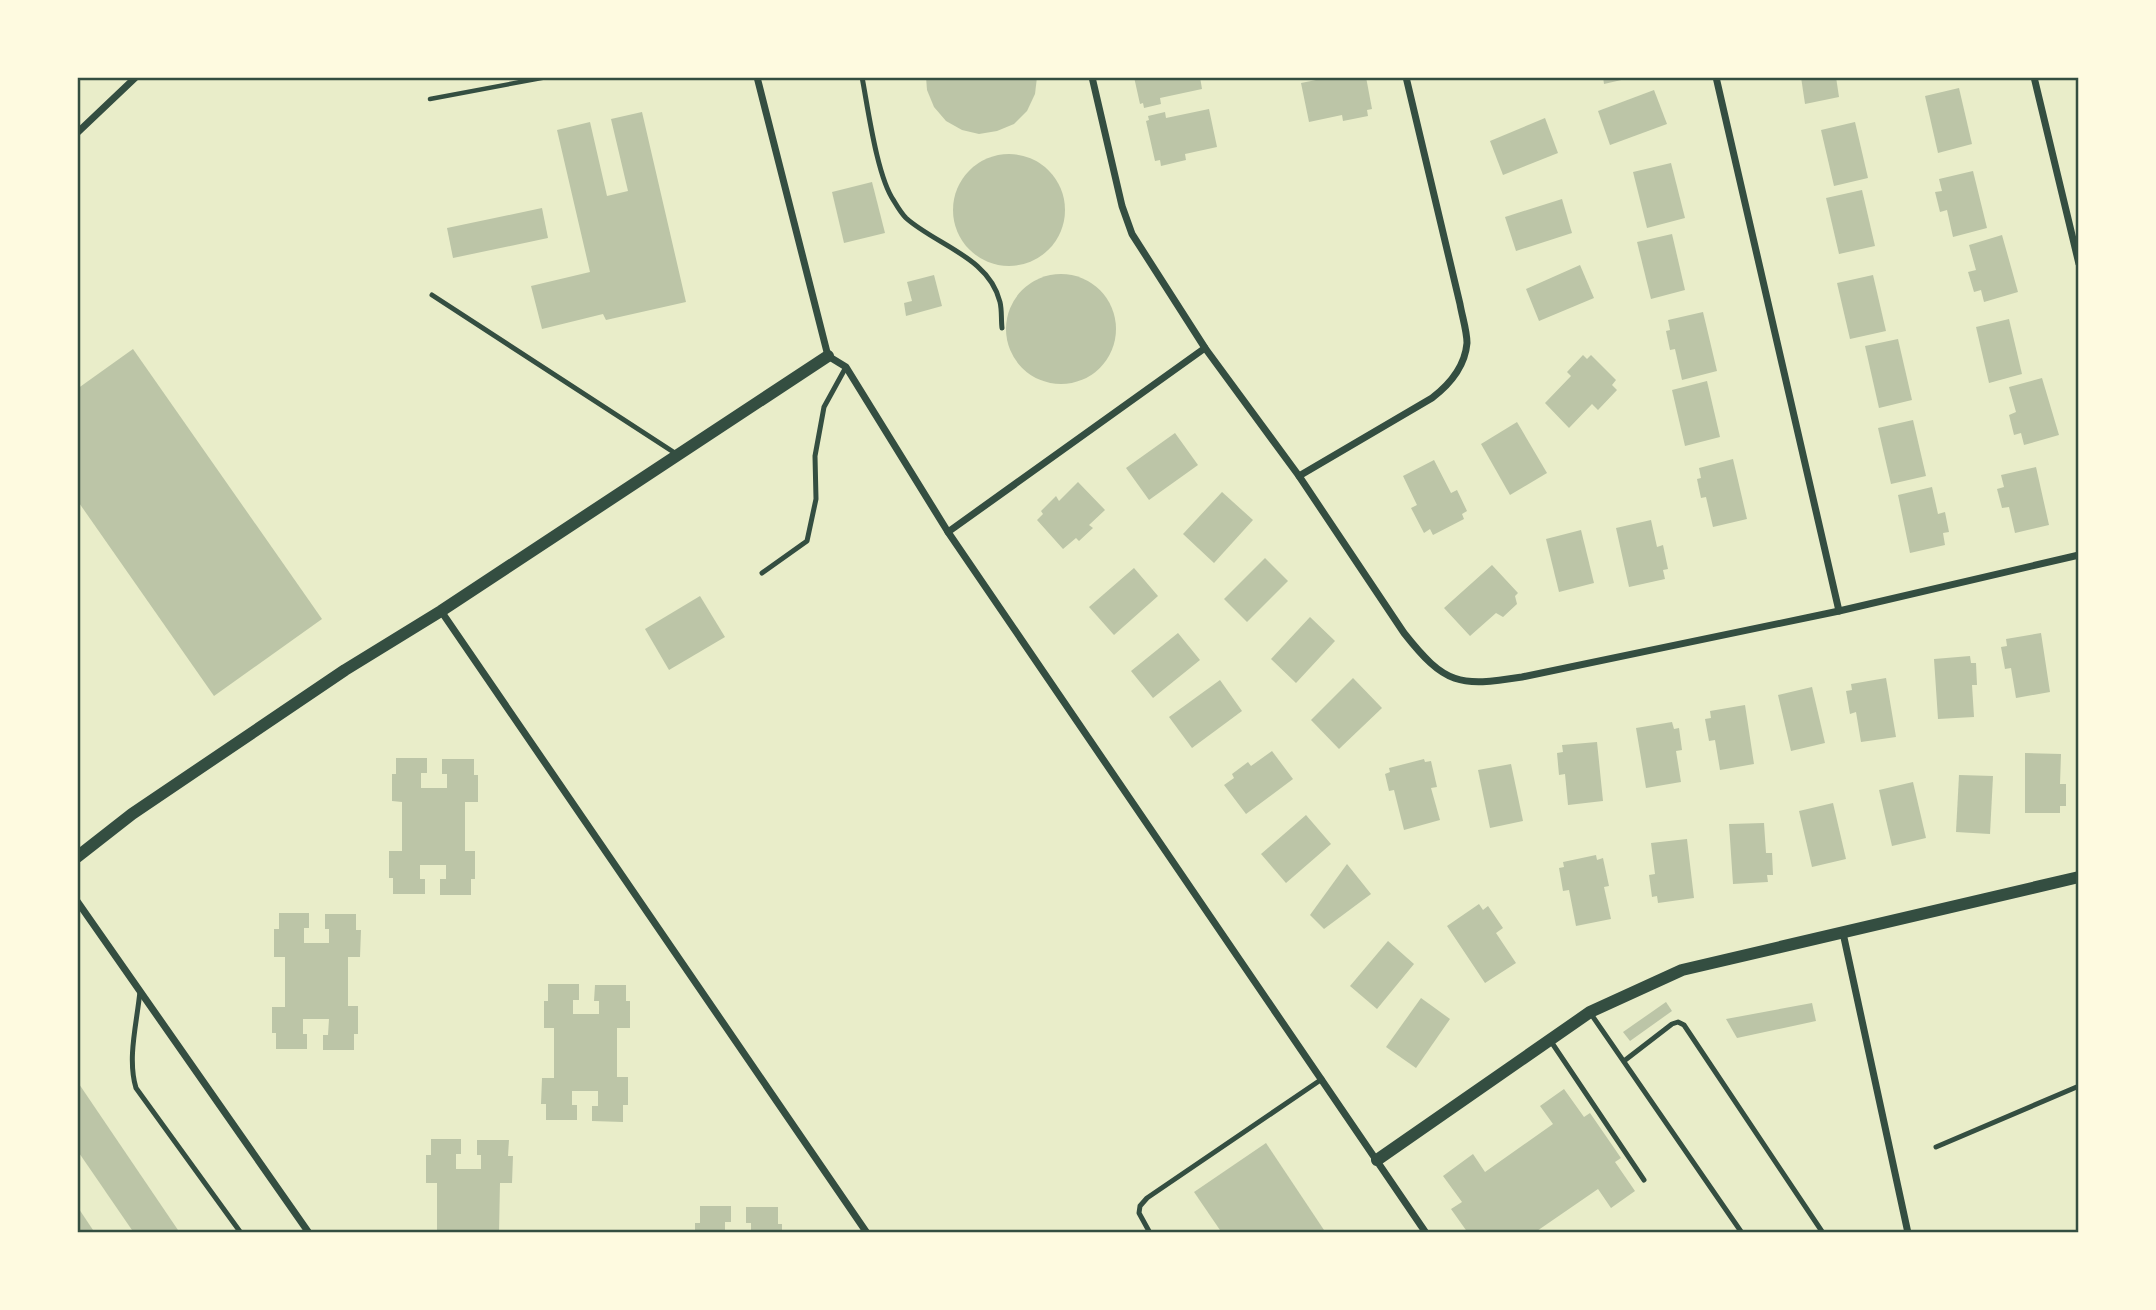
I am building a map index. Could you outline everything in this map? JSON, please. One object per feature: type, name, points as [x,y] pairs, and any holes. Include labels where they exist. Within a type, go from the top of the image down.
[{"type":"street","points":[[77,132],[136,77]]},
{"type":"street","points":[[757,77],[828,356],[846,367],[948,532],[1426,1233]]},
{"type":"street","points":[[1092,77],[1122,206],[1132,234],[1205,348],[1299,476],[1405,633],[1423,657],[1447,677],[1481,684],[1522,677],[1839,611],[2079,555]]},
{"type":"street","points":[[1299,476],[1432,398],[1446,387],[1463,358],[1467,342],[1460,304],[1406,77]]},
{"type":"street","points":[[1716,77],[1839,611]]},
{"type":"street","points":[[2034,77],[2079,264]]},
{"type":"street","points":[[948,532],[1205,348]]},
{"type":"street","points":[[77,857],[132,814],[345,670],[441,611],[828,356]]},
{"type":"street","points":[[441,611],[867,1233]]},
{"type":"street","points":[[1377,1160],[1590,1012],[1682,970],[2079,877]]},
{"type":"street","points":[[77,901],[309,1233]]},
{"type":"street","points":[[1843,933],[1908,1233]]},
{"type":"lane","points":[[862,77],[882,174],[891,197],[905,217],[971,260],[981,271],[996,291],[1001,303],[1002,328]]},
{"type":"lane","points":[[432,295],[679,455]]},
{"type":"lane","points":[[762,573],[807,541],[816,499],[815,456],[824,407],[846,367]]},
{"type":"lane","points":[[140,991],[132,1060],[136,1088],[241,1233]]},
{"type":"lane","points":[[1590,1012],[1742,1233]]},
{"type":"lane","points":[[1624,1061],[1672,1024],[1678,1022],[1684,1025],[1824,1233]]},
{"type":"lane","points":[[1550,1040],[1644,1180]]},
{"type":"lane","points":[[1150,1233],[1139,1213],[1140,1206],[1147,1198],[1322,1079]]},
{"type":"lane","points":[[1936,1147],[2079,1086]]},
{"type":"path","points":[[430,99],[547,77]]},
{"type":"building","points":[[926,77],[1037,77],[1035,94],[1027,111],[1014,124],[979,134],[962,130],[946,121],[934,107],[927,90]]},
{"type":"building","points":[[1134,77],[1200,77],[1202,89],[1160,98],[1161,104],[1144,108],[1143,103],[1140,104]]},
{"type":"building","points":[[1331,77],[1366,77],[1372,109],[1367,110],[1368,116],[1343,121],[1342,115],[1309,122],[1301,83]]},
{"type":"building","points":[[1603,77],[1630,77],[1630,78],[1604,84]]},
{"type":"building","points":[[1801,77],[1836,77],[1839,97],[1805,104]]},
{"type":"building","points":[[1959,88],[1972,144],[1938,153],[1925,96]]},
{"type":"building","points":[[1654,90],[1667,124],[1610,145],[1598,111]]},
{"type":"building","points":[[1209,109],[1217,147],[1185,154],[1186,160],[1161,166],[1160,160],[1155,161],[1146,121],[1149,120],[1148,116],[1165,112],[1166,118]]},
{"type":"building","points":[[642,112],[686,302],[606,320],[603,314],[542,329],[531,286],[590,272],[557,130],[590,122],[607,196],[628,191],[611,119]]},
{"type":"building","points":[[1545,118],[1558,153],[1503,175],[1490,141]]},
{"type":"building","points":[[1855,122],[1868,178],[1834,186],[1821,130]]},
{"type":"building","points":[[1009,154],[1030,159],[1048,171],[1060,189],[1065,210],[1060,231],[1048,249],[1030,261],[1009,266],[988,261],[970,249],[958,231],[953,210],[958,189],[970,171],[988,159]]},
{"type":"building","points":[[1671,163],[1685,218],[1647,228],[1633,172]]},
{"type":"building","points":[[1973,171],[1987,228],[1953,237],[1947,210],[1940,212],[1935,192],[1942,191],[1939,179]]},
{"type":"building","points":[[872,182],[885,233],[844,243],[832,192]]},
{"type":"building","points":[[1862,190],[1875,246],[1839,254],[1826,198]]},
{"type":"building","points":[[1562,199],[1572,233],[1516,251],[1505,217]]},
{"type":"building","points":[[542,208],[548,238],[453,258],[447,228]]},
{"type":"building","points":[[1672,234],[1685,290],[1651,299],[1637,242]]},
{"type":"building","points":[[2002,235],[2018,292],[1984,302],[1981,290],[1974,292],[1968,272],[1976,270],[1969,245]]},
{"type":"building","points":[[1580,265],[1594,298],[1539,321],[1526,289]]},
{"type":"building","points":[[1061,274],[1082,278],[1100,290],[1112,308],[1116,329],[1112,350],[1100,368],[1082,380],[1061,384],[1040,380],[1022,368],[1010,350],[1006,329],[1010,308],[1022,290],[1040,278]]},
{"type":"building","points":[[934,275],[942,306],[906,316],[904,303],[912,301],[907,282]]},
{"type":"building","points":[[1873,275],[1886,331],[1850,339],[1837,283]]},
{"type":"building","points":[[1703,312],[1717,371],[1682,380],[1675,349],[1670,350],[1666,331],[1670,330],[1668,320]]},
{"type":"building","points":[[2009,319],[2022,374],[1989,383],[1976,327]]},
{"type":"building","points":[[1898,339],[1912,400],[1879,408],[1865,346]]},
{"type":"building","points":[[133,349],[322,619],[214,696],[77,500],[77,389]]},
{"type":"building","points":[[1583,355],[1587,359],[1591,355],[1616,380],[1612,385],[1617,390],[1598,410],[1592,404],[1569,428],[1545,403],[1571,376],[1567,372]]},
{"type":"building","points":[[2042,378],[2059,435],[2024,445],[2021,433],[2014,435],[2009,415],[2016,412],[2009,387]]},
{"type":"building","points":[[1707,381],[1720,437],[1685,446],[1672,390]]},
{"type":"building","points":[[1913,420],[1926,476],[1891,484],[1878,428]]},
{"type":"building","points":[[1517,422],[1547,473],[1510,495],[1481,444]]},
{"type":"building","points":[[1175,433],[1198,465],[1149,500],[1126,468]]},
{"type":"building","points":[[1733,459],[1747,519],[1713,527],[1706,497],[1701,498],[1697,479],[1701,478],[1699,468]]},
{"type":"building","points":[[1434,460],[1451,493],[1457,490],[1467,511],[1462,514],[1464,519],[1433,535],[1430,529],[1424,533],[1411,508],[1417,505],[1403,476]]},
{"type":"building","points":[[2036,467],[2049,525],[2015,533],[2009,507],[2002,508],[1997,489],[2004,487],[2001,475]]},
{"type":"building","points":[[1078,482],[1105,510],[1089,525],[1093,528],[1079,541],[1076,538],[1063,549],[1037,520],[1043,514],[1041,511],[1056,496],[1059,501]]},
{"type":"building","points":[[1932,487],[1938,514],[1945,512],[1949,532],[1943,533],[1945,545],[1910,553],[1898,495]]},
{"type":"building","points":[[1222,492],[1253,520],[1214,563],[1183,534]]},
{"type":"building","points":[[1651,520],[1657,547],[1663,545],[1668,569],[1663,570],[1665,579],[1629,587],[1616,528]]},
{"type":"building","points":[[1581,530],[1594,583],[1559,592],[1546,539]]},
{"type":"building","points":[[1265,558],[1288,581],[1247,622],[1224,599]]},
{"type":"building","points":[[1492,565],[1518,593],[1515,596],[1517,604],[1503,617],[1496,613],[1470,636],[1444,608]]},
{"type":"building","points":[[1134,568],[1158,596],[1114,635],[1089,607]]},
{"type":"building","points":[[700,596],[725,637],[669,670],[645,629]]},
{"type":"building","points":[[1310,617],[1335,641],[1296,683],[1271,659]]},
{"type":"building","points":[[1178,633],[1200,660],[1153,698],[1131,671]]},
{"type":"building","points":[[2041,633],[2050,692],[2016,698],[2011,668],[2005,669],[2001,647],[2007,646],[2006,639]]},
{"type":"building","points":[[1970,656],[1971,663],[1976,663],[1977,685],[1972,685],[1974,717],[1938,719],[1934,659]]},
{"type":"building","points":[[1353,678],[1382,708],[1339,749],[1311,720]]},
{"type":"building","points":[[1886,678],[1896,737],[1861,742],[1856,712],[1850,714],[1846,691],[1852,690],[1851,684]]},
{"type":"building","points":[[1220,680],[1242,711],[1192,748],[1169,717]]},
{"type":"building","points":[[1812,687],[1825,743],[1791,751],[1778,695]]},
{"type":"building","points":[[1745,705],[1754,764],[1720,770],[1715,740],[1709,741],[1705,719],[1711,718],[1710,711]]},
{"type":"building","points":[[1672,722],[1674,729],[1679,728],[1682,750],[1676,751],[1681,782],[1646,788],[1636,728]]},
{"type":"building","points":[[1597,742],[1603,801],[1568,805],[1565,774],[1559,775],[1557,753],[1563,752],[1562,745]]},
{"type":"building","points":[[1272,751],[1293,779],[1246,814],[1224,785],[1234,778],[1232,774],[1248,762],[1251,766]]},
{"type":"building","points":[[2025,753],[2061,754],[2060,784],[2066,784],[2066,806],[2060,806],[2060,813],[2025,813]]},
{"type":"building","points":[[396,758],[427,758],[427,773],[421,773],[421,788],[447,788],[447,774],[442,774],[442,759],[474,759],[474,775],[478,775],[478,802],[465,802],[465,851],[475,851],[475,879],[471,879],[471,895],[440,895],[440,879],[446,879],[446,865],[420,865],[420,879],[425,879],[425,894],[393,894],[393,878],[389,878],[389,851],[402,851],[402,802],[392,801],[392,774],[396,774]]},
{"type":"building","points":[[1424,759],[1425,762],[1431,761],[1437,787],[1431,788],[1440,820],[1404,830],[1394,790],[1389,791],[1385,774],[1390,772],[1389,768]]},
{"type":"building","points":[[1511,764],[1523,821],[1490,828],[1478,770]]},
{"type":"building","points":[[1959,775],[1993,776],[1990,834],[1956,832]]},
{"type":"building","points":[[1913,782],[1926,838],[1892,846],[1879,790]]},
{"type":"building","points":[[1833,803],[1846,859],[1812,867],[1799,811]]},
{"type":"building","points":[[1306,815],[1331,844],[1286,883],[1261,854]]},
{"type":"building","points":[[1764,823],[1766,853],[1772,853],[1773,875],[1767,875],[1768,882],[1733,884],[1729,824]]},
{"type":"building","points":[[1687,839],[1694,898],[1658,903],[1657,896],[1652,897],[1649,875],[1655,874],[1651,843]]},
{"type":"building","points":[[1596,855],[1597,860],[1603,858],[1609,886],[1604,887],[1611,919],[1576,926],[1569,890],[1563,891],[1559,868],[1564,867],[1563,862]]},
{"type":"building","points":[[1347,864],[1371,894],[1324,929],[1310,915]]},
{"type":"building","points":[[1479,904],[1483,910],[1488,906],[1503,928],[1496,933],[1516,963],[1485,983],[1447,926]]},
{"type":"building","points":[[279,913],[309,913],[309,928],[304,928],[304,943],[329,943],[325,914],[356,914],[356,930],[361,930],[360,957],[348,957],[348,1006],[358,1006],[358,1034],[354,1034],[354,1050],[323,1050],[323,1035],[328,1035],[329,1019],[303,1019],[307,1049],[276,1049],[276,1033],[272,1033],[272,1007],[285,1007],[285,957],[274,957],[274,929],[279,929]]},
{"type":"building","points":[[1388,941],[1414,964],[1377,1009],[1350,986]]},
{"type":"building","points":[[548,984],[579,984],[579,1000],[573,1000],[573,1014],[599,1014],[599,1001],[594,1001],[595,985],[626,985],[626,1001],[630,1001],[630,1028],[617,1028],[617,1077],[628,1077],[628,1105],[623,1105],[623,1122],[592,1121],[592,1106],[598,1106],[598,1091],[572,1091],[572,1105],[577,1105],[577,1120],[546,1120],[546,1104],[541,1104],[542,1078],[554,1078],[554,1028],[544,1028],[544,1001],[548,1001]]},
{"type":"building","points":[[1421,998],[1450,1019],[1416,1068],[1386,1047]]},
{"type":"building","points":[[1666,1002],[1672,1011],[1630,1041],[1623,1032]]},
{"type":"building","points":[[1812,1003],[1816,1021],[1737,1038],[1726,1019]]},
{"type":"building","points":[[77,1081],[180,1233],[134,1233],[77,1150]]},
{"type":"building","points":[[1564,1089],[1584,1117],[1590,1113],[1621,1158],[1615,1162],[1635,1191],[1611,1208],[1598,1189],[1534,1233],[1468,1233],[1451,1209],[1462,1202],[1443,1176],[1473,1154],[1485,1172],[1553,1124],[1540,1106]]},
{"type":"building","points":[[431,1139],[461,1139],[461,1154],[456,1154],[456,1169],[481,1169],[477,1140],[509,1140],[508,1156],[513,1156],[512,1183],[500,1183],[499,1233],[437,1233],[437,1183],[426,1183],[426,1155],[431,1155]]},
{"type":"building","points":[[1266,1143],[1326,1233],[1222,1233],[1194,1192]]},
{"type":"building","points":[[77,1206],[95,1233],[77,1233]]},
{"type":"building","points":[[700,1206],[731,1206],[731,1222],[725,1222],[725,1233],[695,1233],[695,1223],[700,1223]]},
{"type":"building","points":[[746,1207],[778,1207],[778,1224],[782,1224],[782,1233],[751,1233],[751,1223],[746,1223]]}]
